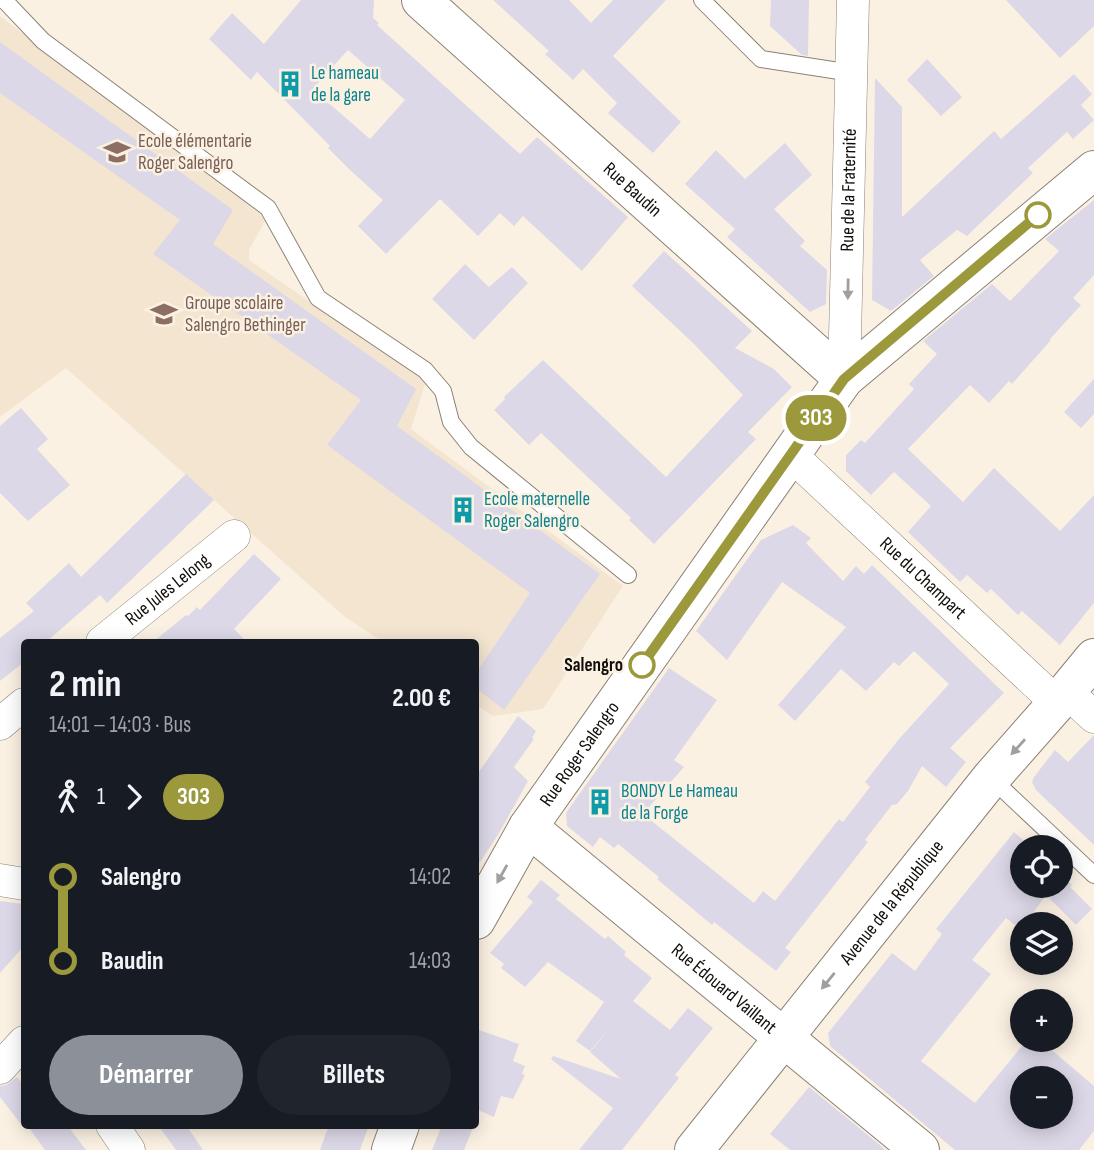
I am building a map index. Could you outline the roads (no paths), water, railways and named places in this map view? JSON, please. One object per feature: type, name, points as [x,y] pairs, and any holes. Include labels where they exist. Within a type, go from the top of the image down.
[{"type":"street","name":"Rue Baudin","points":[[421,0],[844,379]]},
{"type":"street","name":"Rue de la Fraternité","points":[[844,379],[853,0]]},
{"type":"street","name":"Rue Roger Salengro","points":[[479,915],[528,827],[844,379],[1094,170]]},
{"type":"street","name":"Rue du Champart","points":[[790,454],[1073,704]]},
{"type":"street","name":"Rue Jules Lelong","points":[[106,639],[234,536]]},
{"type":"street","name":"Avenue de la République","points":[[694,1150],[991,778],[1073,704],[1094,658]]},
{"type":"street","points":[[0,724],[21,706]]},
{"type":"street","name":"Rue Édouard Vaillant","points":[[528,827],[920,1150]]},
{"type":"street","points":[[0,880],[21,884]]},
{"type":"street","points":[[0,1068],[21,1044]]},
{"type":"street","points":[[115,1129],[129,1150]]},
{"type":"street","points":[[391,1150],[399,1129]]},
{"type":"lane","points":[[4,0],[43,41],[268,208],[318,298],[425,370],[443,391],[451,422],[471,447],[628,575]]},
{"type":"lane","points":[[702,0],[761,59],[852,73]]},
{"type":"lane","points":[[991,778],[1094,875]]},
{"type":"place","name":"Le hameau de la gare","points":[[290,84]]},
{"type":"place","name":"Ecole élémentarie Roger Salengro","points":[[117,152]]},
{"type":"place","name":"Groupe scolaire Salengro Bethinger","points":[[164,314]]},
{"type":"place","name":"Ecole maternelle Roger Salengro","points":[[463,510]]},
{"type":"place","name":"Salengro","points":[[642,665]]},
{"type":"place","name":"BONDY Le Hameau de la Forge","points":[[600,802]]}]
